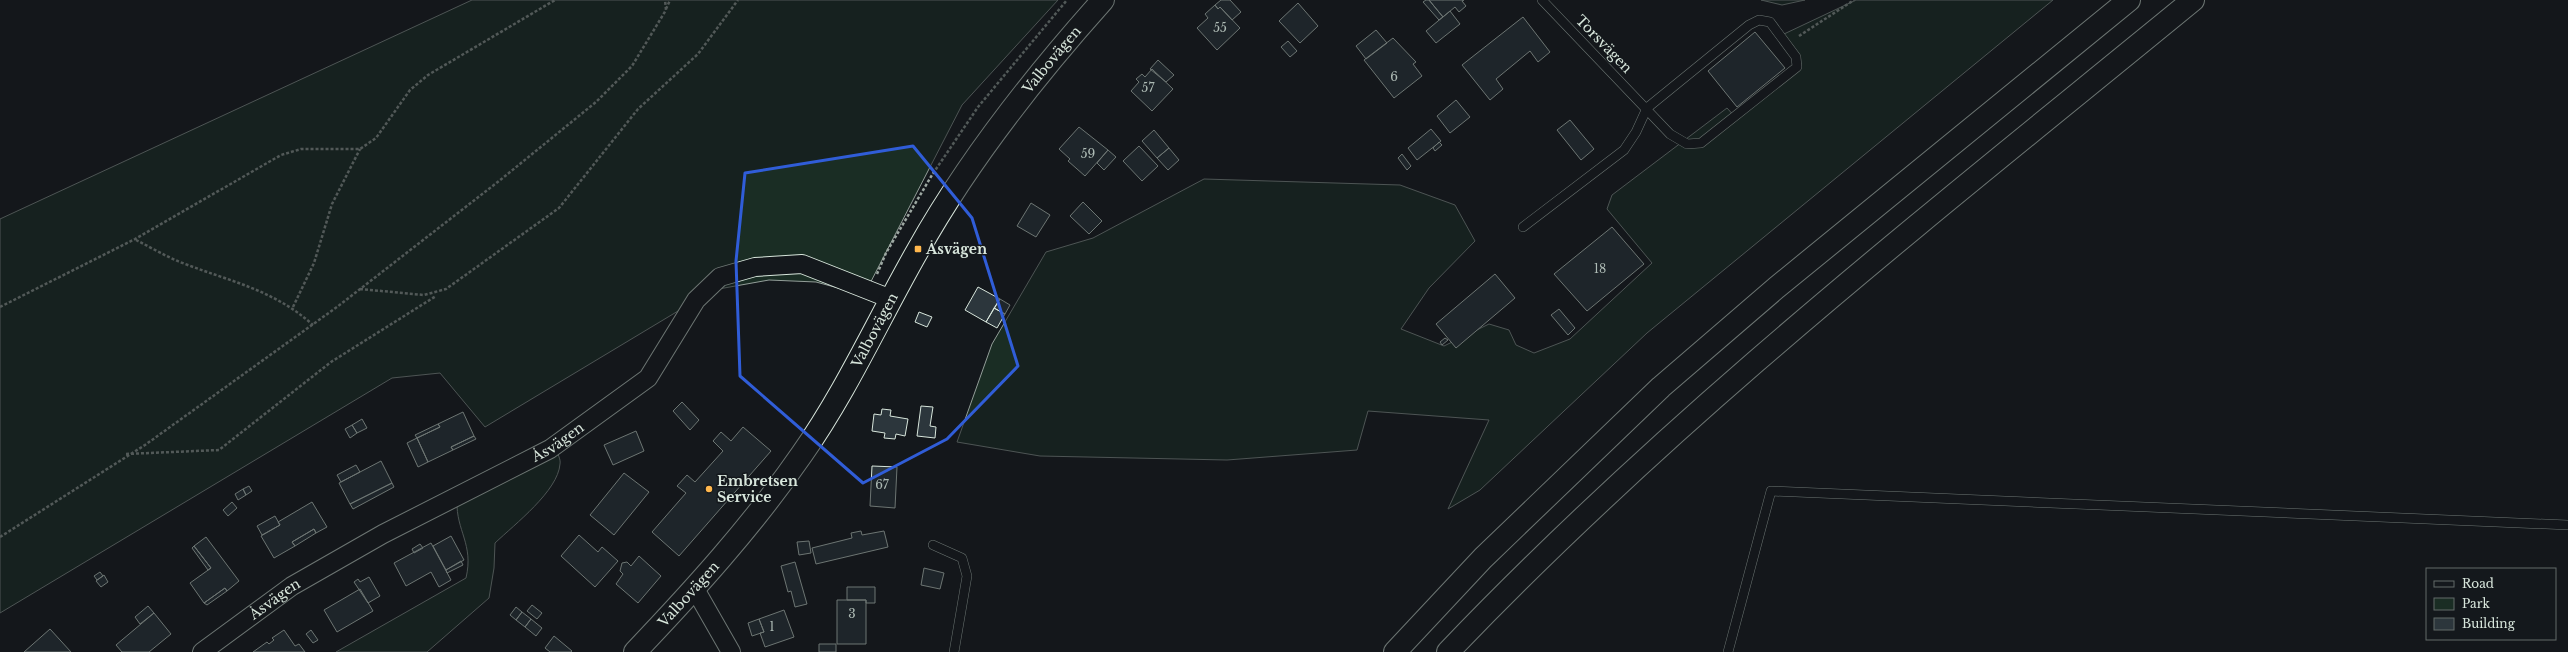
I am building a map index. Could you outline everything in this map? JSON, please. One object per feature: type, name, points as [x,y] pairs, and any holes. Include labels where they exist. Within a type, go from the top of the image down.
[{"type":"main road","name":"Valbovägen","points":[[635,652],[695,589],[803,454],[850,376],[891,299],[954,189],[989,139],[1048,64],[1104,0]]},
{"type":"main road","points":[[1395,652],[1483,558],[1661,387],[1776,288],[2129,0]]},
{"type":"main road","points":[[1448,652],[1513,584],[1689,418],[1824,303],[2193,0]]},
{"type":"street","name":"Åsvägen","points":[[202,652],[292,586],[383,534],[550,449],[648,378],[696,300],[720,278],[755,266],[802,264],[891,299]]},
{"type":"street","points":[[695,589],[731,652]]},
{"type":"lane","name":"Torsvägen","points":[[1542,0],[1647,108],[1670,134],[1688,144],[1701,143],[1797,67],[1796,57],[1787,44]]},
{"type":"lane","points":[[1523,227],[1624,150],[1636,132],[1647,108],[1749,25],[1759,20],[1770,22],[1787,44]]},
{"type":"lane","points":[[1728,652],[1772,491],[2568,525]]},
{"type":"lane","points":[[933,545],[962,558],[967,576],[954,652]]},
{"type":"path","points":[[293,307],[314,263],[332,204],[360,150],[376,138],[410,90],[428,75],[555,0]]},
{"type":"path","points":[[666,0],[666,10]]},
{"type":"path","points":[[0,537],[145,445],[313,325],[596,102],[632,66],[666,10],[670,0]]},
{"type":"path","points":[[360,289],[424,295],[446,289],[559,208],[638,109],[698,54],[738,0]]},
{"type":"path","points":[[870,292],[886,254],[932,175],[978,107],[1067,0]]},
{"type":"path","points":[[1787,44],[1854,0]]},
{"type":"path","points":[[0,307],[135,240],[281,155],[300,149],[360,150]]},
{"type":"path","points":[[135,240],[179,261],[260,290],[293,307],[313,325]]},
{"type":"path","points":[[126,454],[219,450],[331,362],[436,296]]},
{"type":"highlighted area","points":[[913,146],[972,218],[1018,366],[947,439],[863,483],[740,376],[736,261],[745,173]]},
{"type":"green space","points":[[472,0],[1058,0],[962,105],[864,295],[816,282],[769,280],[713,290],[485,427],[440,373],[392,378],[0,613],[0,219]]},
{"type":"green space","points":[[1761,0],[1805,0],[1782,5]]},
{"type":"green space","points":[[1856,0],[2053,0],[1647,333],[1480,490],[1448,509],[1489,420],[1368,411],[1357,450],[1227,460],[1040,456],[957,442],[992,344],[1046,252],[1093,238],[1204,179],[1400,185],[1455,205],[1475,241],[1429,288],[1401,329],[1444,346],[1489,324],[1509,330],[1516,345],[1534,353],[1570,339],[1652,263],[1607,209],[1612,195],[1727,108],[1736,118],[1801,64],[1784,34]]},
{"type":"green space","points":[[556,449],[560,464],[552,485],[544,496],[524,517],[495,543],[494,568],[489,598],[427,652],[336,652],[466,578],[468,556],[457,512],[457,501]]},
{"type":"building","points":[[1221,0],[1230,0],[1241,12],[1232,20],[1220,7],[1218,9],[1215,5]]},
{"type":"building","points":[[1429,0],[1443,17],[1439,20],[1423,2]]},
{"type":"building","points":[[1429,0],[1464,0],[1462,1],[1466,6],[1459,12],[1455,7],[1443,17]]},
{"type":"building","points":[[1298,3],[1318,26],[1300,43],[1279,21]]},
{"type":"building","points":[[1215,5],[1218,9],[1220,7],[1240,28],[1217,50],[1197,28],[1208,18],[1205,14]]},
{"type":"building","points":[[1450,11],[1460,24],[1436,43],[1426,31]]},
{"type":"building","points":[[1523,17],[1550,52],[1538,62],[1530,51],[1496,79],[1503,89],[1490,100],[1462,65]]},
{"type":"building","points":[[1376,30],[1387,43],[1366,59],[1356,46]]},
{"type":"building","points":[[1755,32],[1785,68],[1737,107],[1708,71]]},
{"type":"building","points":[[1393,38],[1416,62],[1413,64],[1422,76],[1394,98],[1364,60]]},
{"type":"building","points":[[1288,41],[1297,51],[1290,57],[1281,47]]},
{"type":"building","points":[[1158,60],[1174,75],[1166,82],[1150,69]]},
{"type":"building","points":[[1152,69],[1173,89],[1152,111],[1131,91],[1139,82],[1136,79],[1142,74],[1145,77]]},
{"type":"building","points":[[1456,100],[1470,117],[1450,133],[1437,116]]},
{"type":"building","points":[[1570,120],[1594,149],[1581,160],[1557,130]]},
{"type":"building","points":[[1079,127],[1108,150],[1085,176],[1068,161],[1070,159],[1059,149]]},
{"type":"building","points":[[1431,129],[1441,141],[1417,160],[1408,148]]},
{"type":"building","points":[[1154,130],[1169,148],[1157,158],[1142,141]]},
{"type":"building","points":[[1439,142],[1442,145],[1435,151],[1433,148]]},
{"type":"building","points":[[1139,146],[1158,166],[1142,181],[1123,161]]},
{"type":"building","points":[[1169,148],[1179,160],[1168,170],[1157,158]]},
{"type":"building","points":[[1108,150],[1116,157],[1104,170],[1097,163]]},
{"type":"building","points":[[1402,154],[1411,166],[1407,170],[1398,158]]},
{"type":"building","points":[[1083,202],[1102,221],[1089,234],[1070,216]]},
{"type":"building","points":[[1031,203],[1050,215],[1036,237],[1017,226]]},
{"type":"building","points":[[1612,227],[1644,264],[1587,311],[1554,274]]},
{"type":"building","points":[[1495,274],[1515,298],[1456,348],[1436,324]]},
{"type":"building","points":[[978,287],[1000,299],[986,322],[965,310]]},
{"type":"building","points":[[1000,299],[1010,305],[1005,314],[994,308]]},
{"type":"building","points":[[994,308],[1005,314],[997,328],[986,322]]},
{"type":"building","points":[[1559,309],[1575,328],[1568,335],[1551,315]]},
{"type":"building","points":[[919,312],[932,317],[927,327],[915,322]]},
{"type":"building","points":[[1445,338],[1448,340],[1442,345],[1440,342]]},
{"type":"building","points":[[682,402],[699,420],[690,430],[673,411]]},
{"type":"building","points":[[921,406],[933,407],[930,426],[936,427],[935,438],[917,436]]},
{"type":"building","points":[[882,409],[891,410],[890,416],[908,419],[905,436],[896,434],[895,439],[884,438],[885,433],[872,431],[874,414],[881,415]]},
{"type":"building","points":[[463,412],[474,436],[451,447],[453,450],[428,462],[417,438],[440,427],[438,424]]},
{"type":"building","points":[[362,419],[367,428],[357,433],[352,425]]},
{"type":"building","points":[[438,424],[440,427],[417,438],[415,435]]},
{"type":"building","points":[[352,425],[357,433],[350,438],[345,429]]},
{"type":"building","name":"Embretsen Service","points":[[743,427],[771,451],[679,556],[652,532],[686,493],[677,486],[687,475],[695,482],[723,451],[713,441],[721,432],[731,441]]},
{"type":"building","points":[[636,431],[644,451],[613,465],[604,445]]},
{"type":"building","points":[[474,436],[476,439],[453,450],[451,447]]},
{"type":"building","points":[[417,438],[428,462],[418,467],[407,443]]},
{"type":"building","points":[[381,461],[392,483],[350,504],[339,483]]},
{"type":"building","points":[[356,465],[360,472],[341,482],[337,475]]},
{"type":"building","points":[[872,466],[897,467],[895,508],[870,506]]},
{"type":"building","points":[[624,473],[649,492],[614,535],[590,515]]},
{"type":"building","points":[[392,483],[394,487],[353,509],[350,504]]},
{"type":"building","points":[[249,486],[252,491],[246,495],[243,489]]},
{"type":"building","points":[[243,489],[246,495],[238,500],[235,494]]},
{"type":"building","points":[[232,502],[237,508],[228,516],[223,510]]},
{"type":"building","points":[[312,502],[327,527],[316,533],[314,529],[292,542],[295,546],[274,558],[261,536],[280,525],[278,522]]},
{"type":"building","points":[[275,516],[280,525],[262,535],[257,526]]},
{"type":"building","points":[[314,529],[316,533],[295,546],[292,542]]},
{"type":"building","points":[[861,531],[862,535],[884,531],[888,547],[816,564],[812,548],[852,538],[851,533]]},
{"type":"building","points":[[579,535],[598,552],[602,547],[618,561],[595,587],[561,556]]},
{"type":"building","points":[[451,536],[464,560],[446,570],[433,546]]},
{"type":"building","points":[[206,537],[239,581],[227,591],[225,588],[204,603],[190,583],[211,568],[194,546]]},
{"type":"building","points":[[809,541],[811,553],[799,555],[797,542]]},
{"type":"building","points":[[431,543],[451,580],[439,587],[431,572],[406,586],[394,563]]},
{"type":"building","points":[[420,544],[423,548],[414,553],[412,549]]},
{"type":"building","points":[[194,546],[211,568],[208,570],[192,548]]},
{"type":"building","points":[[639,556],[661,576],[638,603],[616,584],[623,574],[620,571],[622,563],[627,562],[631,566]]},
{"type":"building","points":[[461,561],[463,565],[447,573],[446,570]]},
{"type":"building","points":[[795,562],[807,604],[795,607],[791,591],[788,592],[781,566]]},
{"type":"building","points":[[924,568],[944,573],[940,589],[921,585]]},
{"type":"building","points":[[100,572],[103,576],[97,580],[94,576]]},
{"type":"building","points":[[104,575],[108,582],[101,587],[96,581]]},
{"type":"building","points":[[369,577],[380,596],[368,603],[354,582],[358,579],[360,582]]},
{"type":"building","points":[[847,587],[875,587],[875,603],[866,603],[866,600],[847,600]]},
{"type":"building","points":[[225,588],[227,591],[207,605],[204,603]]},
{"type":"building","points":[[360,589],[373,611],[337,632],[324,610]]},
{"type":"building","points":[[837,600],[866,600],[866,644],[837,644]]},
{"type":"building","points":[[532,605],[542,613],[537,619],[527,611]]},
{"type":"building","points":[[148,606],[154,613],[140,624],[135,617]]},
{"type":"building","points":[[516,607],[522,612],[516,620],[510,615]]},
{"type":"building","points":[[784,610],[794,637],[765,647],[760,633],[764,632],[759,619]]},
{"type":"building","points":[[522,612],[531,619],[525,627],[516,620]]},
{"type":"building","points":[[154,613],[171,634],[149,652],[122,652],[116,645]]},
{"type":"building","points":[[531,619],[542,628],[536,636],[525,627]]},
{"type":"building","points":[[759,619],[764,632],[752,636],[748,623]]},
{"type":"building","points":[[50,629],[71,652],[24,652]]},
{"type":"building","points":[[284,630],[295,646],[299,644],[305,652],[253,652],[267,642],[269,644],[274,640],[272,638]]},
{"type":"building","points":[[311,630],[318,640],[313,643],[306,634]]},
{"type":"building","points":[[554,636],[572,651],[550,652],[545,648]]},
{"type":"building","points":[[819,644],[836,644],[836,652],[819,652]]},
{"type":"place","name":"Åsvägen","points":[[918,249]]},
{"type":"place","name":"Embretsen Service","points":[[709,489]]}]
